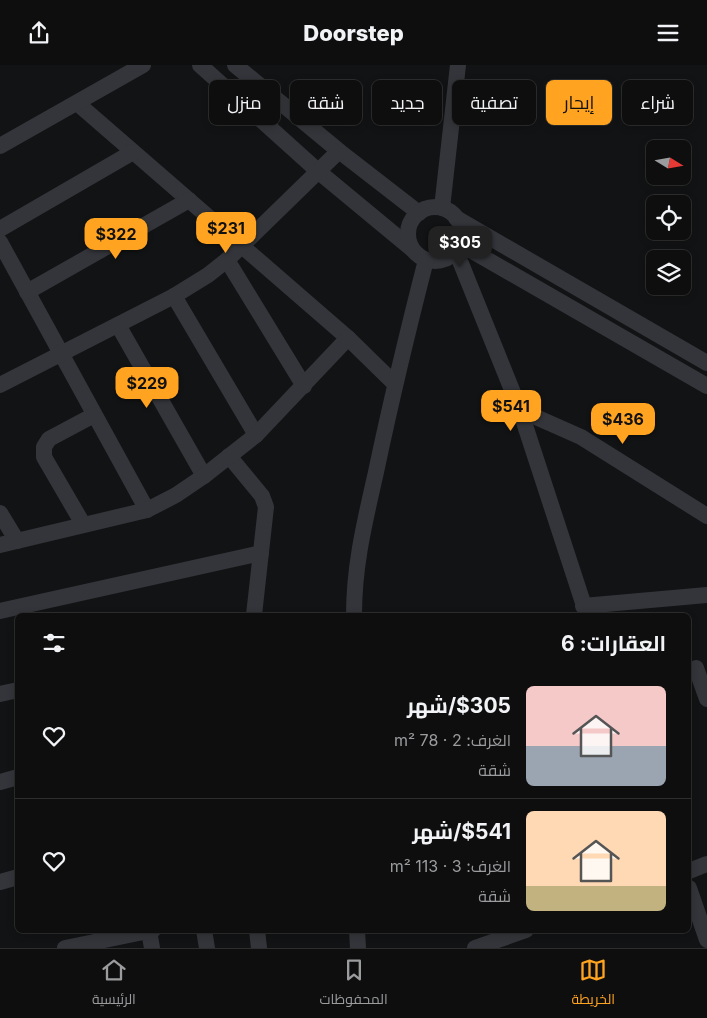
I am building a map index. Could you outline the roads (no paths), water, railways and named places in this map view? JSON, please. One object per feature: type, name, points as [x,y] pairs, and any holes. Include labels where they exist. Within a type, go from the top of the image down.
[{"type":"street","points":[[0,145],[143,65]]},
{"type":"street","points":[[200,65],[318,172],[426,260],[436,261],[447,258],[458,247],[462,235],[456,218]]},
{"type":"street","points":[[234,65],[339,151],[419,213]]},
{"type":"street","points":[[442,208],[458,65]]},
{"type":"street","points":[[76,103],[348,338],[394,384]]},
{"type":"street","points":[[0,385],[174,296],[208,275],[228,260],[339,151]]},
{"type":"street","points":[[0,229],[134,152]]},
{"type":"street","points":[[27,292],[189,201]]},
{"type":"street","points":[[412,249],[408,230],[412,220],[419,213],[430,208],[442,208],[456,218],[707,363]]},
{"type":"street","points":[[0,242],[147,510]]},
{"type":"street","points":[[458,247],[707,386]]},
{"type":"street","points":[[458,247],[520,410],[585,610],[707,595]]},
{"type":"street","points":[[228,260],[304,386]]},
{"type":"street","points":[[354,613],[354,587],[358,557],[394,384],[426,260]]},
{"type":"street","points":[[174,296],[256,435]]},
{"type":"street","points":[[118,325],[204,476]]},
{"type":"street","points":[[0,545],[147,510],[176,495],[204,476],[256,435],[348,338]]},
{"type":"street","points":[[520,410],[581,437],[707,516]]},
{"type":"street","points":[[83,524],[44,457],[44,447],[49,439],[94,415]]},
{"type":"street","points":[[230,456],[265,502],[266,514],[254,613]]},
{"type":"street","points":[[0,513],[17,541]]},
{"type":"street","points":[[0,611],[261,553]]},
{"type":"street","points":[[697,668],[707,699]]},
{"type":"street","points":[[0,694],[15,691]]},
{"type":"street","points":[[0,782],[15,778]]},
{"type":"street","points":[[691,870],[707,864]]},
{"type":"street","points":[[0,882],[15,878]]},
{"type":"street","points":[[691,894],[707,940]]},
{"type":"street","points":[[65,948],[102,935],[122,933]]},
{"type":"street","points":[[151,933],[152,948]]},
{"type":"street","points":[[204,933],[207,948]]},
{"type":"street","points":[[257,933],[259,948]]},
{"type":"street","points":[[357,933],[358,948]]},
{"type":"street","points":[[475,948],[518,933]]}]
